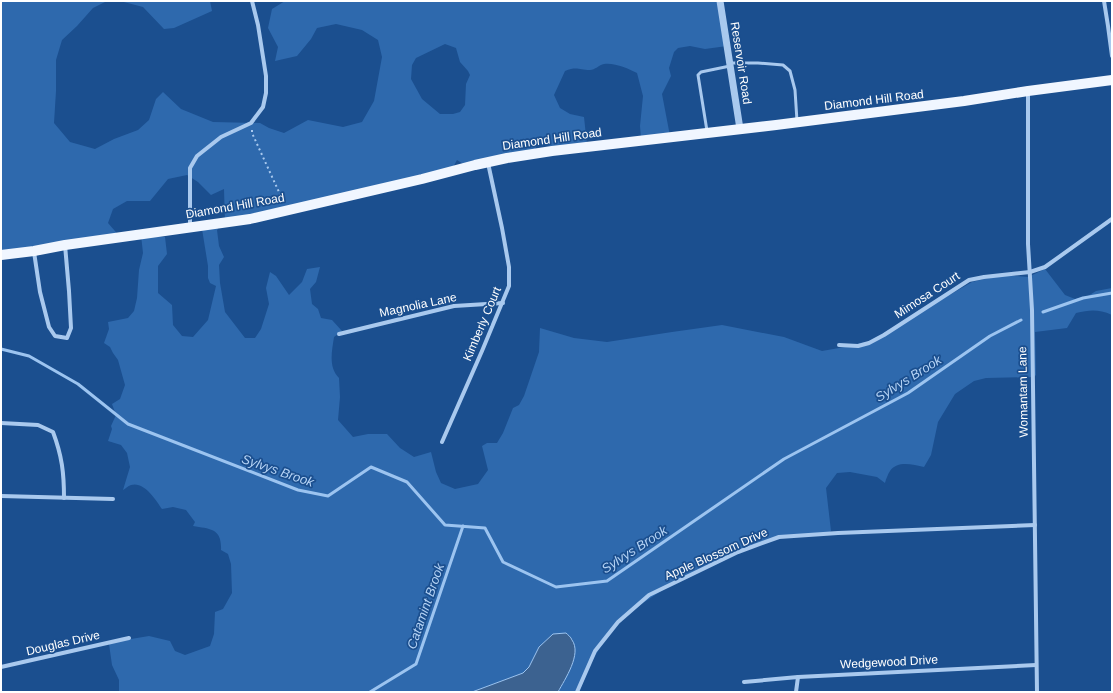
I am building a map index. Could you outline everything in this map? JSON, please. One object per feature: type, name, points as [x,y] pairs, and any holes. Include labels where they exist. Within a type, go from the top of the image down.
[{"type":"main road","name":"Diamond Hill Road","points":[[1,255],[250,219],[507,158],[552,151],[797,123],[1112,80]]},
{"type":"street","points":[[190,228],[190,168],[197,156],[221,137],[251,123],[263,107],[266,93],[266,76],[258,25],[252,1]]},
{"type":"street","name":"Reservoir Road","points":[[720,1],[740,129]]},
{"type":"street","points":[[1104,1],[1112,56]]},
{"type":"street","name":"Womantam Lane","points":[[1028,91],[1028,244],[1032,310],[1037,692]]},
{"type":"street","name":"Kimberly Court","points":[[442,442],[509,286],[509,267],[488,162]]},
{"type":"street","name":"Mimosa Court","points":[[839,345],[858,346],[869,343],[970,280],[1030,272],[1045,267],[1112,219]]},
{"type":"street","points":[[34,251],[40,292],[48,327],[55,336],[66,338],[71,328],[70,291],[65,246]]},
{"type":"street","name":"Magnolia Lane","points":[[339,334],[454,306],[503,303]]},
{"type":"street","points":[[1,423],[38,425],[53,432],[59,448],[64,473],[64,498]]},
{"type":"street","points":[[1,496],[113,499]]},
{"type":"street","name":"Apple Blossom Drive","points":[[577,692],[595,651],[618,622],[649,596],[738,552],[779,537],[838,533],[1035,525]]},
{"type":"street","name":"Douglas Drive","points":[[1,667],[129,638]]},
{"type":"street","name":"Wedgewood Drive","points":[[744,682],[798,676],[1036,665]]},
{"type":"street","points":[[796,692],[798,676]]},
{"type":"lane","points":[[707,133],[698,75],[701,72],[730,64],[758,63],[783,66],[790,71],[795,90],[797,123]]},
{"type":"path","points":[[251,123],[252,133],[288,211]]},
{"type":"shaded area","points":[[1,1],[107,1],[93,8],[62,40],[56,60],[54,123],[70,142],[95,149],[114,139],[138,130],[149,120],[156,99],[163,92],[181,109],[213,122],[260,123],[284,133],[308,120],[343,127],[362,122],[374,101],[382,57],[378,40],[362,30],[336,24],[317,28],[311,39],[297,56],[275,61],[278,47],[268,28],[272,9],[285,1],[722,1],[727,46],[705,49],[690,46],[678,48],[674,52],[669,68],[671,76],[662,94],[670,136],[641,138],[640,126],[643,96],[637,73],[612,64],[602,65],[592,70],[572,69],[565,71],[554,95],[560,108],[570,114],[584,117],[587,145],[561,150],[539,142],[532,154],[468,167],[457,160],[451,171],[225,223],[224,189],[211,195],[198,182],[187,175],[168,179],[150,201],[127,201],[113,209],[108,223],[121,238],[1,256]],"holes":[[[445,44],[456,48],[460,62],[470,75],[466,84],[465,105],[460,112],[453,114],[440,114],[422,99],[411,79],[412,65],[416,58]]]},
{"type":"shaded area","points":[[120,1],[210,1],[212,11],[174,28],[164,29],[143,7]]},
{"type":"shaded area","points":[[218,224],[217,230],[219,246],[224,257],[219,265],[220,283],[225,312],[245,338],[255,338],[261,329],[269,304],[266,288],[270,272],[276,276],[289,295],[302,282],[307,269],[320,267],[316,282],[310,289],[312,304],[318,309],[321,318],[332,320],[342,331],[334,337],[332,353],[333,369],[339,378],[340,397],[338,420],[353,437],[368,434],[387,434],[400,448],[414,457],[431,452],[436,472],[441,483],[455,489],[478,484],[488,470],[482,446],[487,443],[497,443],[503,433],[513,408],[519,405],[524,396],[539,352],[540,328],[574,338],[607,342],[722,325],[784,337],[822,351],[868,342],[972,282],[1001,275],[1028,277],[1045,269],[1065,295],[1075,299],[1088,296],[1096,291],[1112,288],[1112,315],[1094,311],[1076,313],[1067,328],[1035,332],[1036,375],[1034,377],[986,378],[974,381],[955,394],[938,422],[931,455],[924,467],[911,464],[897,465],[890,471],[885,483],[877,477],[850,472],[837,473],[826,488],[831,531],[829,533],[777,536],[679,579],[632,610],[608,634],[592,661],[579,692],[558,692],[573,663],[573,640],[566,633],[553,634],[539,647],[529,667],[523,673],[472,692],[119,692],[119,680],[112,665],[109,644],[149,636],[170,641],[175,651],[185,655],[210,646],[214,634],[215,612],[223,609],[232,593],[231,564],[228,554],[221,550],[219,537],[214,531],[193,526],[195,522],[186,510],[173,507],[162,509],[145,488],[131,485],[123,490],[130,467],[127,453],[121,445],[108,441],[112,429],[111,426],[116,415],[112,404],[120,399],[125,385],[118,360],[110,347],[104,343],[109,329],[108,322],[128,318],[134,311],[137,298],[139,270],[143,253],[141,235],[165,237],[167,254],[158,266],[158,293],[172,305],[173,325],[182,336],[193,337],[208,320],[216,286],[210,283],[208,278],[208,266],[202,229]]},
{"type":"shaded area","points":[[566,633],[572,639],[575,646],[575,652],[568,674],[558,692],[472,692],[523,673],[529,667],[539,647],[553,634]]},
{"type":"waterway","name":"Sylvys Brook","points":[[1043,312],[1083,298],[1112,293]]},
{"type":"waterway","name":"Sylvys Brook","points":[[1,349],[29,356],[78,384],[128,424],[298,490],[328,496],[371,467],[407,482],[445,525],[485,528],[503,562],[556,587],[607,581],[784,459],[908,393],[990,336],[1021,320]]},
{"type":"waterway","name":"Catamint Brook","points":[[370,692],[416,664],[463,526]]}]
